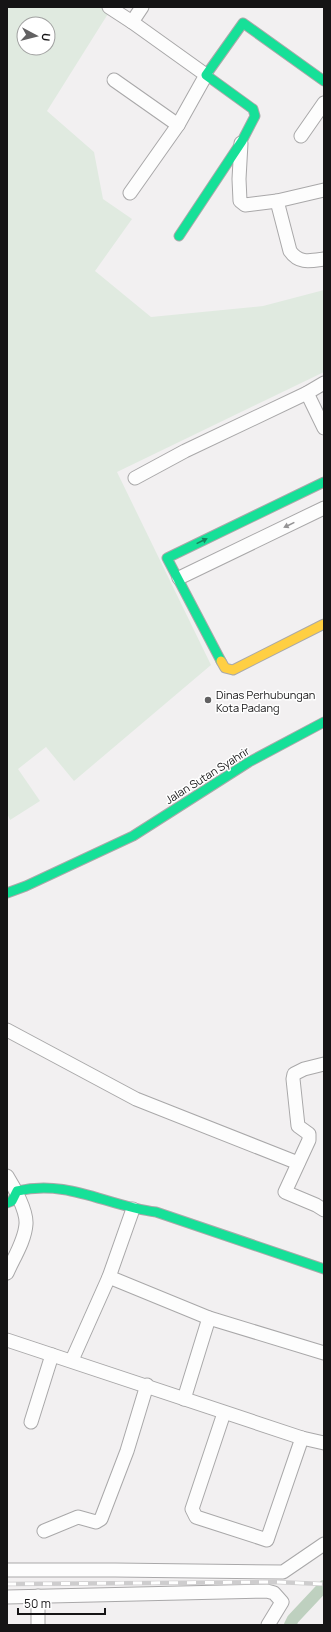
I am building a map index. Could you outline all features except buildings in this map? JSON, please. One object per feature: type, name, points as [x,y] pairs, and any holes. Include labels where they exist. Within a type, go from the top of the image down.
[{"type":"street","points":[[109,7],[253,109],[255,116],[242,141],[178,236]]},
{"type":"street","points":[[132,22],[142,7]]},
{"type":"street","points":[[130,193],[178,125],[206,75],[243,23],[324,81]]},
{"type":"street","points":[[114,80],[178,125]]},
{"type":"street","points":[[301,136],[324,103]]},
{"type":"street","points":[[242,141],[239,179],[240,201],[245,205],[276,201],[324,190]]},
{"type":"street","points":[[276,201],[290,252],[295,258],[304,261],[324,259]]},
{"type":"street","points":[[135,478],[185,451],[323,386]]},
{"type":"street","points":[[307,394],[324,428]]},
{"type":"street","points":[[324,482],[167,558],[225,668],[233,670],[324,624]]},
{"type":"street","points":[[178,578],[324,508]]},
{"type":"street","name":"Jalan Sutan Syahrir","points":[[7,893],[104,851],[133,836],[249,762],[324,722]]},
{"type":"street","points":[[7,1030],[136,1099],[298,1163]]},
{"type":"street","points":[[324,1064],[304,1069],[294,1074],[292,1079],[298,1126],[309,1134],[309,1140],[285,1192],[316,1204],[324,1210]]},
{"type":"street","points":[[7,1176],[17,1192],[27,1223],[24,1235],[7,1273]]},
{"type":"street","points":[[7,1203],[12,1201],[17,1192],[33,1186],[68,1189],[133,1209],[156,1212],[324,1269]]},
{"type":"street","points":[[72,1360],[109,1277],[133,1209]]},
{"type":"street","points":[[109,1277],[209,1318],[324,1353]]},
{"type":"street","points":[[184,1399],[209,1318]]},
{"type":"street","points":[[7,1340],[147,1385],[224,1413],[302,1438],[324,1443]]},
{"type":"street","points":[[31,1422],[52,1354]]},
{"type":"street","points":[[44,1531],[78,1517],[96,1522],[101,1519],[126,1451],[147,1385]]},
{"type":"street","points":[[224,1413],[192,1509],[196,1517],[267,1540],[302,1438]]},
{"type":"street","points":[[7,1570],[283,1572],[324,1544]]},
{"type":"street","points":[[7,1597],[267,1591],[274,1593],[282,1602],[268,1625]]},
{"type":"street","points":[[38,1596],[38,1625]]},
{"type":"shaded area","points":[[7,7],[107,7],[111,9],[47,111],[94,152],[103,199],[132,219],[95,271],[151,317],[263,306],[324,290],[324,372],[117,472],[211,665],[74,781],[46,747],[18,769],[40,801],[10,820],[7,813]]},
{"type":"waterway","points":[[290,1625],[293,1619],[324,1586]]},
{"type":"railway","points":[[7,1584],[274,1582],[324,1584]]},
{"type":"traffic: fast","points":[[179,236],[242,141],[255,116],[253,109],[206,75],[243,23],[324,81]]},
{"type":"traffic: fast","points":[[221,661],[167,558],[324,482]]},
{"type":"traffic: fast","points":[[7,893],[26,886],[133,836],[249,762],[324,722]]},
{"type":"traffic: fast","points":[[7,1203],[12,1201],[17,1191],[36,1188],[54,1188],[71,1191],[138,1209],[156,1212],[324,1269]]},
{"type":"traffic: slow","points":[[221,661],[225,668],[233,670],[324,624]]},
{"type":"place","name":"Dinas Perhubungan Kota Padang","points":[[208,700]]}]
